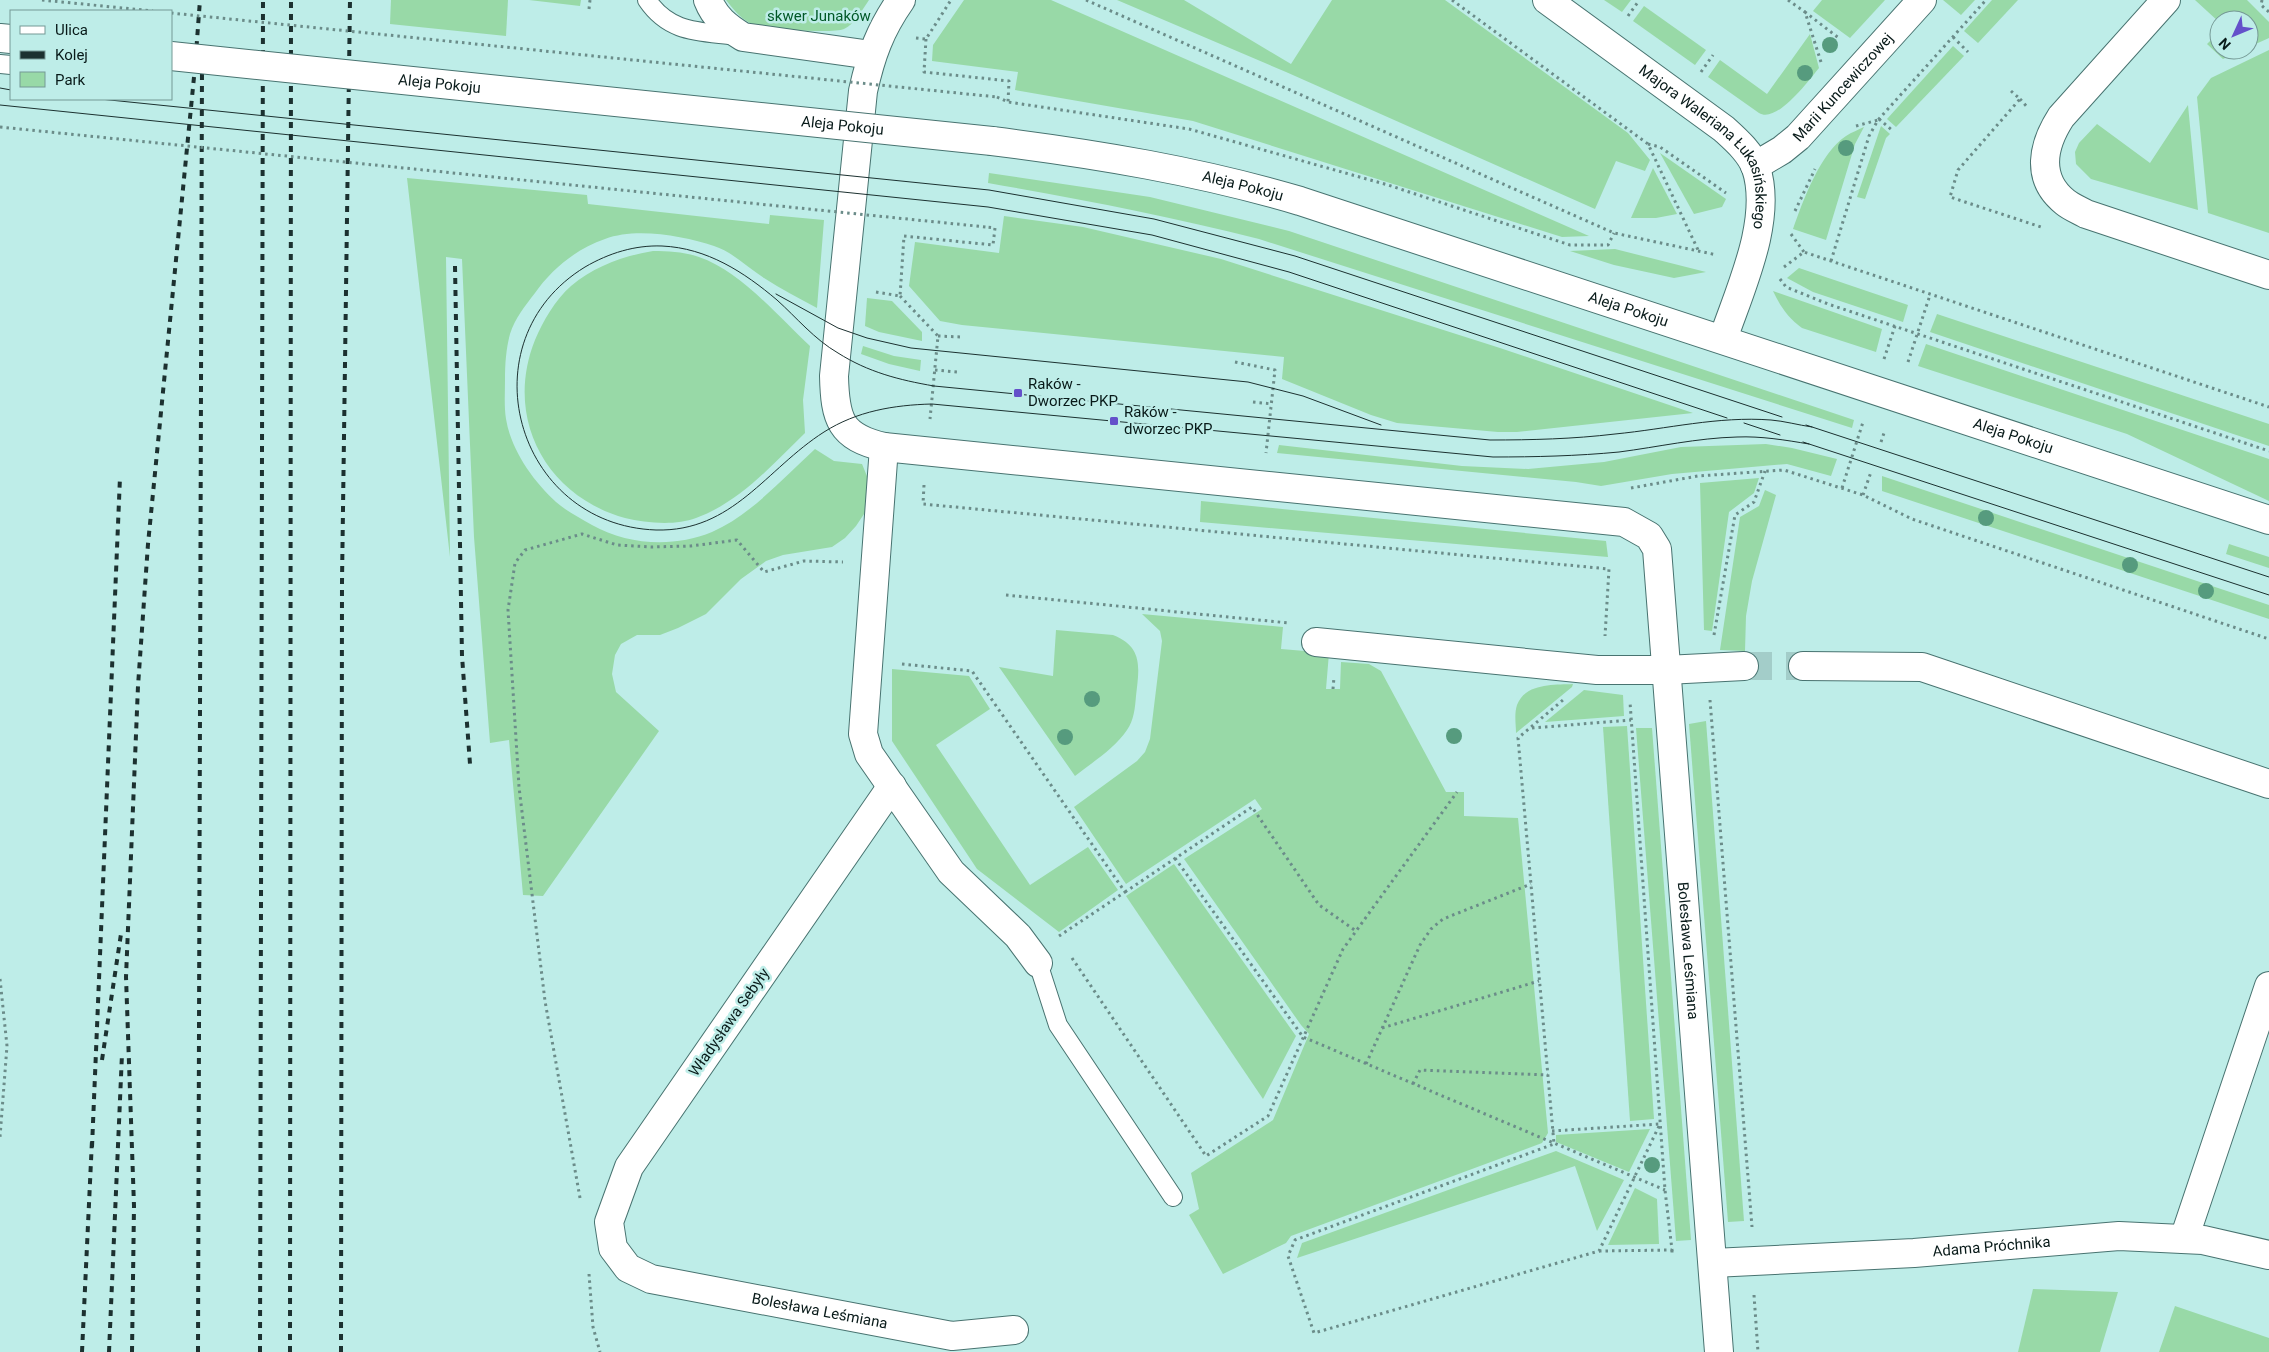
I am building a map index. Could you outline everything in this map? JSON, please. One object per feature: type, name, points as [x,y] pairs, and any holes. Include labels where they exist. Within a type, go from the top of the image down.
[{"type":"street","points":[[708,0],[712,12],[725,27],[743,37],[871,55]]},
{"type":"street","points":[[901,0],[884,24],[871,55],[863,91],[834,376],[834,399],[841,422],[850,434],[864,442],[884,447],[874,563],[863,734],[869,754],[951,872],[1018,936],[1038,963]]},
{"type":"street","name":"Majora Waleriana Łukasińskiego","points":[[1547,0],[1724,129],[1742,145],[1755,166],[1760,189],[1761,212],[1756,237],[1723,340]]},
{"type":"street","name":"Marii Kuncewiczowej","points":[[1755,166],[1782,150],[1798,137],[1922,0]]},
{"type":"street","points":[[2166,0],[2061,116],[2050,133],[2044,158],[2045,174],[2053,189],[2065,202],[2086,214],[2269,275]]},
{"type":"street","name":"Aleja Pokoju","points":[[172,56],[992,141],[1080,152],[1237,183],[1309,204],[2269,520]]},
{"type":"street","name":"Bolesława Leśmiana","points":[[884,447],[1624,522],[1649,536],[1657,549],[1719,1352]]},
{"type":"street","points":[[1316,642],[1597,670],[1666,670],[1744,666]]},
{"type":"street","points":[[1802,666],[1922,667],[2269,784]]},
{"type":"street","name":"Władysława Sebyły","points":[[628,1268],[613,1248],[609,1222],[629,1167],[892,786]]},
{"type":"street","points":[[2184,1239],[2269,986]]},
{"type":"street","name":"Adama Próchnika","points":[[1713,1263],[1914,1253],[2120,1236],[2203,1240],[2269,1255]]},
{"type":"street","name":"Bolesława Leśmiana","points":[[628,1268],[651,1279],[952,1336],[1014,1330]]},
{"type":"lane","points":[[647,0],[655,12],[669,24],[686,29],[743,37]]},
{"type":"lane","points":[[1038,963],[1058,1025],[1173,1197]]},
{"type":"path","points":[[42,0],[142,10]]},
{"type":"path","points":[[589,9],[590,0]]},
{"type":"path","points":[[1086,0],[1614,233],[1721,256]]},
{"type":"path","points":[[1452,0],[1648,144],[1660,147],[1733,197]]},
{"type":"path","points":[[1788,0],[1843,41]]},
{"type":"path","points":[[1831,261],[1869,136],[1878,119],[1986,0]]},
{"type":"path","points":[[2262,0],[2261,5],[2269,12]]},
{"type":"path","points":[[1623,23],[1638,2]]},
{"type":"path","points":[[1805,12],[1823,65]]},
{"type":"path","points":[[172,13],[997,97],[1008,102],[1009,81],[924,72],[926,39]]},
{"type":"path","points":[[1953,37],[1968,52]]},
{"type":"path","points":[[1698,77],[1713,55]]},
{"type":"path","points":[[1852,128],[1878,119]]},
{"type":"path","points":[[1878,119],[1892,131]]},
{"type":"path","points":[[0,127],[995,228],[993,245],[904,236],[902,262]]},
{"type":"path","points":[[1648,144],[1700,253]]},
{"type":"path","points":[[1794,214],[1804,189],[1816,167]]},
{"type":"path","points":[[1788,230],[1804,252],[2269,407]]},
{"type":"path","points":[[1716,255],[1718,247]]},
{"type":"path","points":[[1783,268],[1804,252]]},
{"type":"path","points":[[1776,273],[1786,287],[1917,334],[2269,451]]},
{"type":"path","points":[[1908,362],[1930,295]]},
{"type":"path","points":[[900,296],[938,336],[961,337]]},
{"type":"path","points":[[1886,354],[1895,326]]},
{"type":"path","points":[[930,427],[938,336]]},
{"type":"path","points":[[1235,362],[1275,370],[1265,456]]},
{"type":"path","points":[[935,370],[958,372]]},
{"type":"path","points":[[1253,402],[1272,404]]},
{"type":"path","points":[[1842,488],[1863,422]]},
{"type":"path","points":[[1881,442],[1885,430]]},
{"type":"path","points":[[1665,483],[1698,476],[1784,470],[1863,495],[1912,519],[2269,639]]},
{"type":"path","points":[[1714,639],[1735,515],[1754,502],[1765,471]]},
{"type":"path","points":[[1863,495],[1871,472]]},
{"type":"path","points":[[925,478],[923,504],[1609,569],[1604,645]]},
{"type":"path","points":[[581,1203],[544,1001],[519,787],[508,610],[515,563],[525,550],[582,534],[617,545],[651,548],[691,546],[737,540],[764,572],[804,561],[874,563]]},
{"type":"path","points":[[899,663],[972,671],[1125,892]]},
{"type":"path","points":[[1629,692],[1660,1124],[1672,1255]]},
{"type":"path","points":[[1554,1144],[1518,738],[1566,698]]},
{"type":"path","points":[[1709,698],[1752,1230]]},
{"type":"path","points":[[1531,728],[1631,720]]},
{"type":"path","points":[[1069,953],[1206,1156],[1268,1116],[1343,949],[1457,792]]},
{"type":"path","points":[[1058,937],[1252,807],[1319,905],[1356,932]]},
{"type":"path","points":[[1175,858],[1303,1036],[1666,1190]]},
{"type":"path","points":[[1366,1064],[1420,945],[1431,929],[1444,919],[1531,884]]},
{"type":"path","points":[[1050,931],[1064,945]]},
{"type":"path","points":[[0,979],[7,1046],[0,1137]]},
{"type":"path","points":[[1382,1028],[1539,981]]},
{"type":"path","points":[[1413,1084],[1420,1070],[1548,1075]]},
{"type":"path","points":[[1552,1132],[1660,1124]]},
{"type":"path","points":[[1599,1250],[1660,1124]]},
{"type":"path","points":[[1554,1144],[1296,1240],[1288,1256],[1314,1333],[1599,1250],[1672,1250]]},
{"type":"path","points":[[589,1270],[593,1327],[600,1352]]},
{"type":"path","points":[[1754,1288],[1758,1352]]},
{"type":"green space","points":[[391,0],[508,0],[506,36],[390,24]]},
{"type":"green space","points":[[529,0],[581,0],[580,6]]},
{"type":"green space","name":"skwer Junaków","points":[[726,0],[869,0],[848,27],[837,30],[814,31],[755,25],[742,18]]},
{"type":"green space","points":[[964,0],[1051,0],[1589,236],[1562,237],[1193,121],[1015,90],[1018,72],[932,61],[933,45]]},
{"type":"green space","points":[[1117,0],[1184,0],[1291,64],[1332,0],[1445,0],[1628,133],[1650,160],[1645,171],[1616,161],[1595,209],[1286,72]]},
{"type":"green space","points":[[1604,0],[1631,0],[1622,12]]},
{"type":"green space","points":[[1822,0],[1885,0],[1850,38],[1813,11]]},
{"type":"green space","points":[[1943,0],[1975,0],[1961,15]]},
{"type":"green space","points":[[1992,0],[2018,0],[1978,43],[1964,31]]},
{"type":"green space","points":[[2195,0],[2247,0],[2257,10],[2209,10],[2209,13]]},
{"type":"green space","points":[[1644,6],[1706,50],[1695,65],[1633,21]]},
{"type":"green space","points":[[2259,12],[2269,22],[2269,38],[2259,42]]},
{"type":"green space","points":[[1810,34],[1819,68],[1792,99],[1775,112],[1766,115],[1759,113],[1708,77],[1720,60],[1767,94]]},
{"type":"green space","points":[[1953,46],[1964,56],[1896,127],[1887,119]]},
{"type":"green space","points":[[2269,50],[2269,233],[2208,213],[2197,97],[2211,78],[2248,60],[2259,60],[2259,55]]},
{"type":"green space","points":[[2188,105],[2198,210],[2091,179],[2076,164],[2075,152],[2079,143],[2097,124],[2150,163]]},
{"type":"green space","points":[[1881,126],[1890,134],[1886,138],[1865,199],[1857,197]]},
{"type":"green space","points":[[1864,127],[1855,144],[1826,240],[1793,229],[1814,178],[1828,154],[1846,136]]},
{"type":"green space","points":[[1660,153],[1726,199],[1722,207],[1694,214]]},
{"type":"green space","points":[[1653,168],[1677,214],[1656,218],[1631,218]]},
{"type":"green space","points":[[989,173],[1150,197],[1289,231],[1854,420],[1852,428],[1259,239],[1124,208],[988,183]]},
{"type":"green space","points":[[407,178],[587,195],[588,204],[769,224],[770,215],[824,220],[817,308],[770,282],[721,249],[702,242],[675,236],[645,233],[617,235],[595,243],[575,254],[541,284],[512,328],[506,357],[505,399],[506,419],[518,453],[531,475],[547,494],[573,514],[606,532],[636,540],[666,542],[697,537],[712,532],[726,525],[753,506],[815,449],[834,461],[862,464],[869,481],[866,511],[845,538],[832,547],[783,555],[766,561],[741,579],[706,614],[660,635],[637,635],[621,644],[615,655],[612,674],[616,692],[659,731],[543,896],[523,895],[509,740],[490,743],[474,537],[462,259],[446,257],[450,557]]},
{"type":"green space","points":[[1004,216],[1083,227],[1221,259],[1500,348],[1693,413],[1517,432],[1397,423],[1371,415],[1282,379],[1284,357],[962,325],[940,321],[909,286],[915,242],[999,253]]},
{"type":"green space","points":[[1615,249],[1706,272],[1674,278],[1614,265],[1570,251]]},
{"type":"green space","points":[[653,251],[693,255],[729,273],[758,296],[810,346],[803,400],[805,433],[768,470],[741,493],[712,511],[696,518],[670,523],[625,518],[597,507],[573,492],[553,472],[538,450],[529,424],[525,397],[527,369],[535,340],[546,318],[560,298],[580,279],[600,267],[620,259]]},
{"type":"green space","points":[[1799,268],[1908,305],[1903,322],[1813,292],[1787,278]]},
{"type":"green space","points":[[1773,291],[1882,329],[1876,352],[1802,328],[1785,311]]},
{"type":"green space","points":[[867,298],[892,301],[922,332],[922,341],[879,332],[865,326]]},
{"type":"green space","points":[[1937,314],[2269,424],[2269,446],[1930,332]]},
{"type":"green space","points":[[1926,344],[2269,459],[2269,501],[2127,434],[1918,366]]},
{"type":"green space","points":[[863,346],[894,356],[921,360],[920,371],[889,364],[861,354]]},
{"type":"green space","points":[[1766,444],[1837,459],[1831,476],[1787,464],[1672,474],[1601,486],[1277,453],[1279,445],[1462,466],[1528,469],[1604,462],[1681,447]]},
{"type":"green space","points":[[1882,476],[2269,605],[2269,619],[1882,491]]},
{"type":"green space","points":[[1759,478],[1754,493],[1729,512],[1712,631],[1704,630],[1700,483]]},
{"type":"green space","points":[[1765,490],[1776,495],[1752,581],[1746,616],[1745,651],[1720,650],[1740,517],[1759,506]]},
{"type":"green space","points":[[1201,501],[1606,541],[1608,557],[1200,522]]},
{"type":"green space","points":[[2229,544],[2269,557],[2269,568],[2226,554]]},
{"type":"green space","points":[[1142,614],[1283,627],[1281,649],[1329,653],[1326,689],[1340,689],[1341,662],[1369,664],[1381,671],[1446,792],[1464,792],[1464,816],[1518,818],[1548,1133],[1542,1143],[1291,1236],[1286,1243],[1223,1274],[1189,1215],[1199,1209],[1191,1173],[1273,1120],[1309,1034],[1184,859],[1262,809],[1255,799],[1126,884],[1074,807],[1137,761],[1145,752],[1150,739],[1162,641],[1160,631]]},
{"type":"green space","points":[[1056,630],[1113,635],[1130,646],[1135,652],[1137,660],[1138,677],[1135,705],[1133,718],[1129,726],[1122,737],[1110,749],[1075,776],[999,667],[1053,676]]},
{"type":"green space","points":[[892,669],[969,676],[990,709],[936,745],[1030,885],[1088,847],[1118,890],[1059,932],[977,869],[892,741]]},
{"type":"green space","points":[[1573,684],[1572,687],[1516,733],[1516,708],[1526,693],[1549,685]]},
{"type":"green space","points":[[1584,690],[1623,695],[1624,716],[1545,722]]},
{"type":"green space","points":[[1706,721],[1744,1221],[1728,1222],[1689,724]]},
{"type":"green space","points":[[1627,726],[1654,1119],[1630,1121],[1603,727]]},
{"type":"green space","points":[[1636,728],[1652,728],[1691,1240],[1676,1241]]},
{"type":"green space","points":[[1174,864],[1296,1036],[1263,1099],[1126,896]]},
{"type":"green space","points":[[1650,1129],[1629,1172],[1556,1142],[1556,1135]]},
{"type":"green space","points":[[1556,1151],[1624,1180],[1597,1231],[1575,1166],[1297,1258],[1302,1243]]},
{"type":"green space","points":[[1635,1188],[1657,1199],[1659,1244],[1608,1245]]},
{"type":"green space","points":[[2033,1289],[2118,1292],[2100,1352],[2018,1352]]},
{"type":"green space","points":[[2175,1306],[2269,1338],[2269,1352],[2159,1352]]},
{"type":"tunnel","points":[[1744,666],[1803,666]]},
{"type":"tram line","points":[[0,88],[10,90]]},
{"type":"tram line","points":[[110,100],[989,190],[1154,219],[1295,256],[1782,417]]},
{"type":"tram line","points":[[0,105],[988,207],[1152,235],[1289,272],[1727,418]]},
{"type":"tram line","points":[[1809,444],[1764,438],[1737,437],[1692,441],[1619,452],[1493,457],[932,404],[918,405],[890,408],[849,419],[824,432],[803,447],[747,496],[728,510],[707,521],[683,528],[656,530],[608,520],[568,497],[540,464],[522,424],[517,381],[525,339],[548,299],[585,267],[603,258],[622,251],[662,246],[694,251],[738,271],[777,300],[821,341],[849,360],[884,374],[934,386],[1490,440],[1584,437],[1712,421],[1751,419],[1781,421],[1812,427]]},
{"type":"tram line","points":[[776,294],[838,328],[867,338],[911,348],[1248,382],[1303,396],[1381,425]]},
{"type":"tram line","points":[[1744,423],[1780,435]]},
{"type":"tram line","points":[[1806,425],[2269,577]]},
{"type":"tram line","points":[[1803,442],[2269,595]]},
{"type":"railway","points":[[132,1352],[134,1206],[126,977],[138,686],[148,544],[200,0]]},
{"type":"railway","points":[[260,1352],[263,0]]},
{"type":"railway","points":[[290,1352],[291,0]]},
{"type":"railway","points":[[341,1352],[342,582],[350,0]]},
{"type":"railway","points":[[198,1352],[202,65]]},
{"type":"railway","points":[[455,266],[462,656],[470,764]]},
{"type":"railway","points":[[92,1147],[120,477]]},
{"type":"railway","points":[[102,1060],[121,934]]},
{"type":"railway","points":[[109,1352],[122,1054]]},
{"type":"railway","points":[[82,1352],[92,1140]]},
{"type":"place","name":"Raków - Dworzec PKP","points":[[1018,393]]},
{"type":"place","name":"Raków - dworzec PKP","points":[[1114,421]]}]
